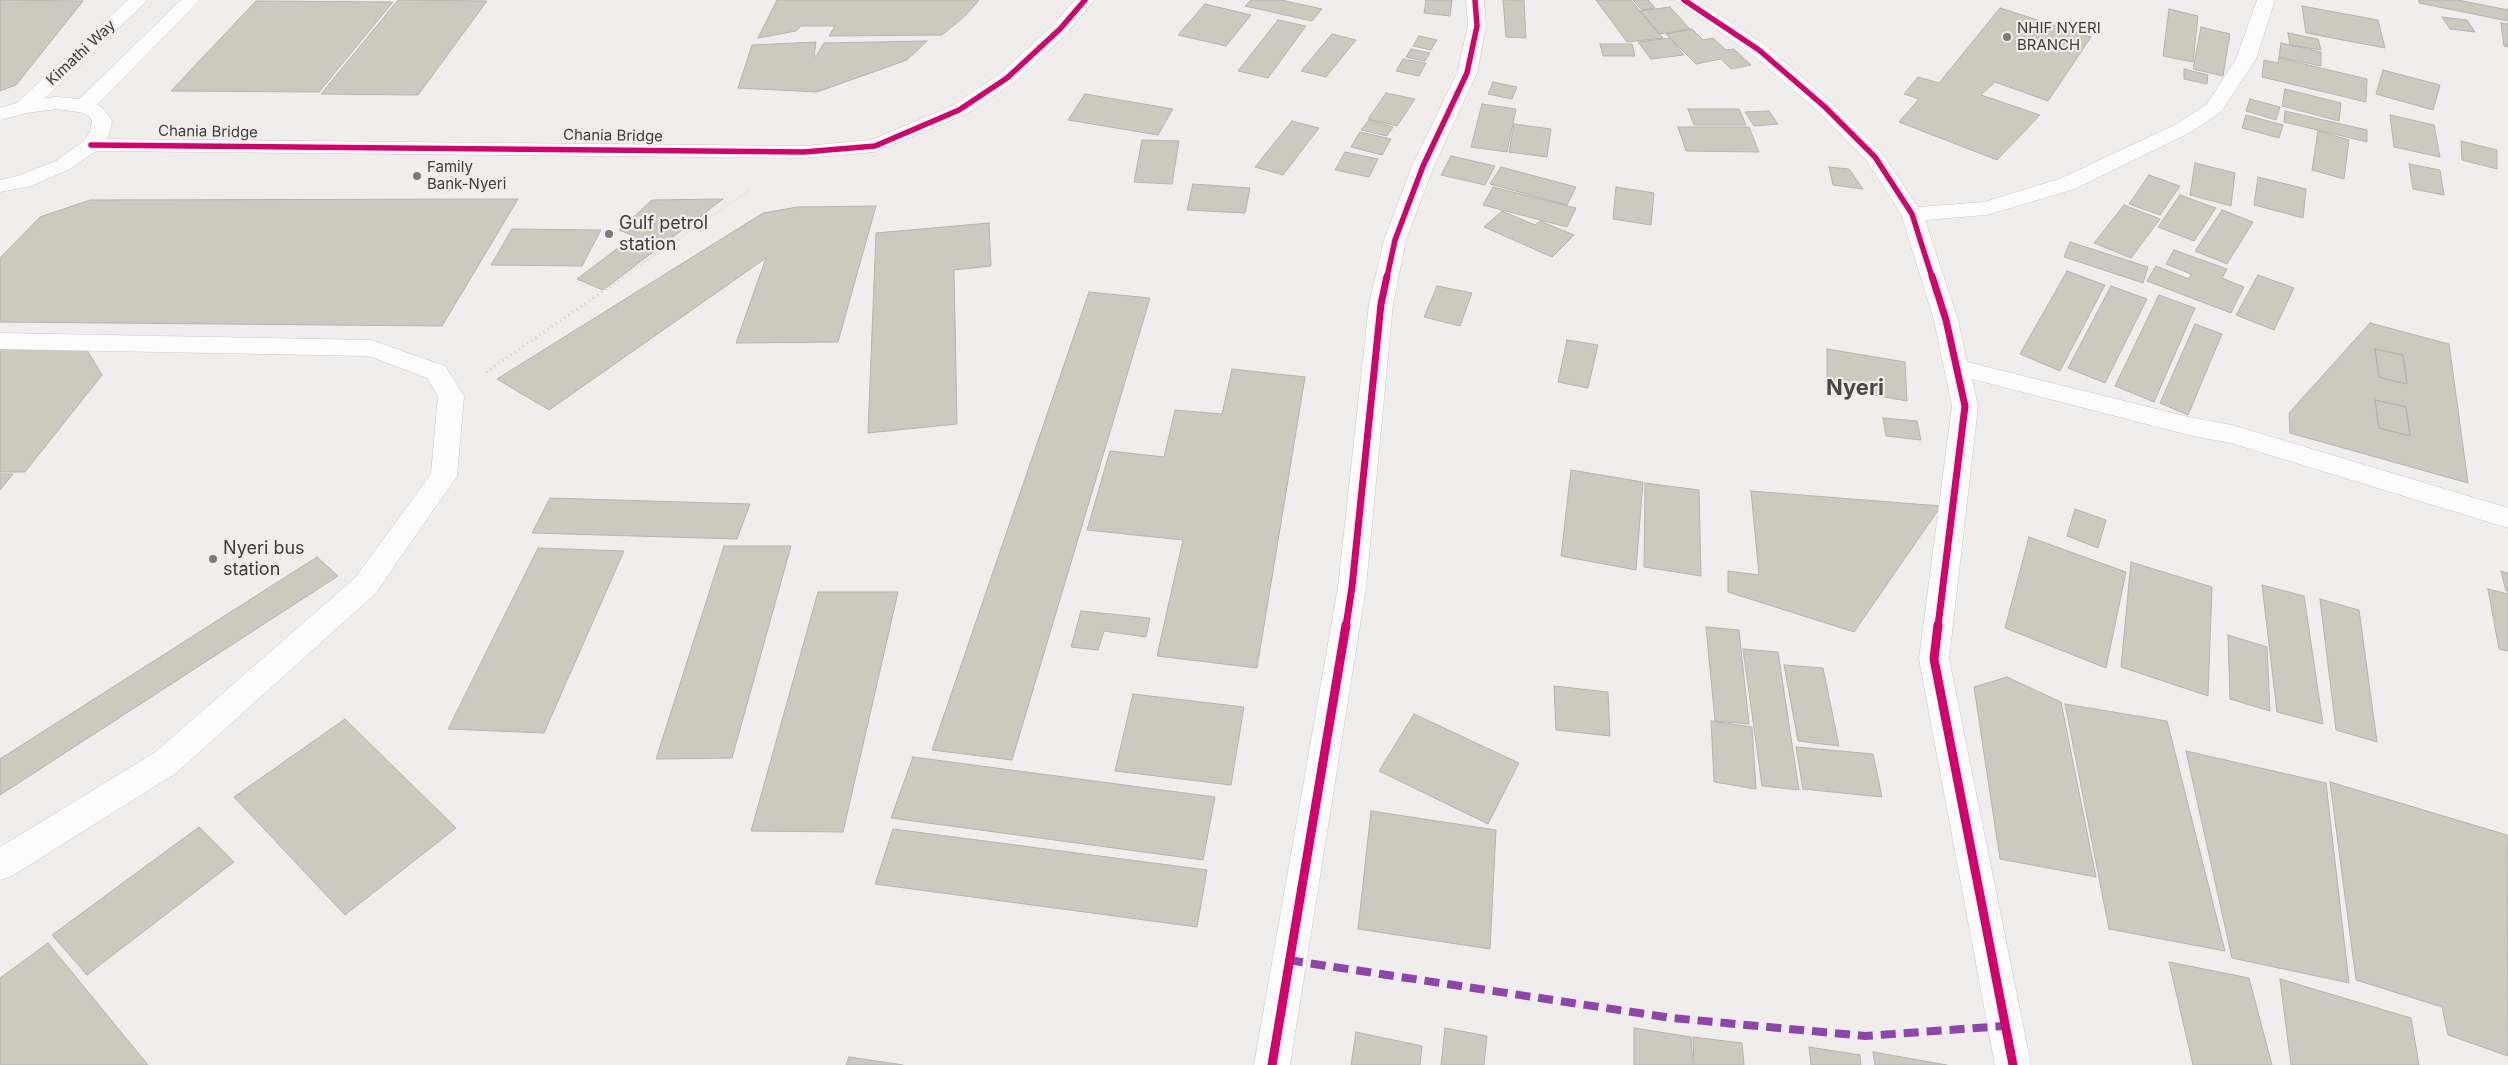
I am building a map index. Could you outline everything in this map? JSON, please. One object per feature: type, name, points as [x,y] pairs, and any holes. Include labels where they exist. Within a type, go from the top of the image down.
[{"type":"street","name":"Kimathi Way","points":[[24,107],[139,0]]},
{"type":"street","points":[[84,106],[191,0]]},
{"type":"street","name":"Chania Bridge","points":[[91,145],[804,152],[875,146],[959,110],[1007,78],[1060,29],[1086,0]]},
{"type":"street","points":[[1272,1065],[1352,587],[1381,304],[1394,240],[1424,166],[1467,73],[1477,26],[1475,0]]},
{"type":"street","points":[[1684,0],[1758,50],[1825,107],[1875,157],[1912,214],[1946,320],[1965,406],[1934,659],[2013,1065]]},
{"type":"street","points":[[1912,214],[1986,208],[2067,184],[2184,128],[2214,108],[2246,59],[2266,0]]},
{"type":"street","points":[[0,114],[24,107],[57,103],[84,106],[96,112],[102,121],[100,132],[91,145],[63,165],[23,180],[0,186]]},
{"type":"street","points":[[0,202],[23,180]]},
{"type":"street","points":[[0,341],[371,348],[436,372],[451,396],[444,476],[364,586],[166,763],[0,865]]},
{"type":"street","points":[[1956,367],[2193,427],[2232,434],[2508,518]]},
{"type":"path","points":[[451,396],[804,152]]},
{"type":"building","points":[[0,0],[83,1],[16,85],[0,91]]},
{"type":"building","points":[[398,0],[487,1],[418,95],[321,94]]},
{"type":"building","points":[[777,0],[979,0],[966,15],[942,35],[829,36],[835,26],[801,26],[796,31],[758,38]]},
{"type":"building","points":[[1251,0],[1281,0],[1322,9],[1312,21],[1245,6]]},
{"type":"building","points":[[1426,0],[1452,0],[1450,16],[1424,13]]},
{"type":"building","points":[[1503,0],[1524,0],[1526,38],[1506,37]]},
{"type":"building","points":[[1596,0],[1631,0],[1663,38],[1627,42]]},
{"type":"building","points":[[1633,0],[1648,0],[1655,8],[1642,10]]},
{"type":"building","points":[[2419,0],[2458,0],[2508,10],[2508,21],[2419,3]]},
{"type":"building","points":[[256,1],[393,2],[319,92],[171,91]]},
{"type":"building","points":[[1205,4],[1251,15],[1226,46],[1178,35]]},
{"type":"building","points":[[2302,6],[2378,20],[2385,48],[2306,33]]},
{"type":"building","points":[[1670,7],[1690,29],[1659,34],[1640,11]]},
{"type":"building","points":[[2000,8],[2091,37],[2048,101],[1995,82],[1981,95],[2040,115],[1997,160],[1899,122],[1919,99],[1904,94],[1918,77],[1939,83]]},
{"type":"building","points":[[2169,9],[2198,16],[2193,62],[2163,56]]},
{"type":"building","points":[[2442,17],[2467,20],[2475,32],[2450,29]]},
{"type":"building","points":[[1278,20],[1306,26],[1268,78],[1238,71]]},
{"type":"building","points":[[2501,23],[2508,24],[2508,47],[2504,46]]},
{"type":"building","points":[[2201,27],[2230,34],[2223,76],[2193,69]]},
{"type":"building","points":[[1692,29],[1703,40],[1713,38],[1726,50],[1734,49],[1751,65],[1731,69],[1721,59],[1696,64],[1666,34]]},
{"type":"building","points":[[2288,33],[2318,39],[2321,50],[2290,45]]},
{"type":"building","points":[[1332,34],[1356,40],[1326,77],[1301,71]]},
{"type":"building","points":[[1419,36],[1437,40],[1431,50],[1413,46]]},
{"type":"building","points":[[1670,38],[1684,55],[1651,59],[1638,42]]},
{"type":"building","points":[[927,41],[907,60],[817,92],[738,88],[752,45],[816,42],[814,56],[816,56],[824,43]]},
{"type":"building","points":[[2281,43],[2321,52],[2321,66],[2279,57]]},
{"type":"building","points":[[1600,44],[1632,44],[1635,56],[1603,56]]},
{"type":"building","points":[[1411,49],[1430,53],[1425,61],[1406,57]]},
{"type":"building","points":[[2279,58],[2367,79],[2366,102],[2262,77],[2264,60],[2278,63]]},
{"type":"building","points":[[1403,59],[1426,63],[1419,76],[1396,71]]},
{"type":"building","points":[[2184,69],[2208,75],[2207,84],[2184,79]]},
{"type":"building","points":[[2383,70],[2440,85],[2433,110],[2376,94]]},
{"type":"building","points":[[1493,82],[1517,87],[1512,99],[1488,94]]},
{"type":"building","points":[[2285,89],[2341,103],[2339,121],[2282,106]]},
{"type":"building","points":[[1386,93],[1415,99],[1397,126],[1368,119]]},
{"type":"building","points":[[1085,94],[1173,109],[1158,135],[1068,120]]},
{"type":"building","points":[[2250,99],[2280,107],[2276,120],[2246,111]]},
{"type":"building","points":[[1482,104],[1516,109],[1507,152],[1471,147]]},
{"type":"building","points":[[1688,109],[1739,109],[1746,125],[1694,125]]},
{"type":"building","points":[[1769,111],[1778,124],[1754,126],[1745,112]]},
{"type":"building","points":[[2285,111],[2367,130],[2367,142],[2284,122]]},
{"type":"building","points":[[2246,115],[2283,125],[2279,138],[2242,128]]},
{"type":"building","points":[[2390,115],[2434,125],[2440,157],[2394,147]]},
{"type":"building","points":[[1369,120],[1393,127],[1387,136],[1361,130]]},
{"type":"building","points":[[1292,121],[1319,128],[1283,175],[1255,167]]},
{"type":"building","points":[[1514,124],[1551,129],[1547,157],[1509,152]]},
{"type":"building","points":[[1678,127],[1749,127],[1759,152],[1686,151]]},
{"type":"building","points":[[2318,131],[2349,140],[2344,179],[2312,170]]},
{"type":"building","points":[[1360,132],[1391,139],[1382,155],[1351,147]]},
{"type":"building","points":[[1142,140],[1179,141],[1172,184],[1134,182]]},
{"type":"building","points":[[2461,141],[2497,150],[2497,169],[2462,160]]},
{"type":"building","points":[[1345,152],[1378,159],[1369,177],[1335,170]]},
{"type":"building","points":[[1451,156],[1495,166],[1485,185],[1441,175]]},
{"type":"building","points":[[2195,163],[2235,173],[2231,206],[2190,195]]},
{"type":"building","points":[[2409,164],[2440,170],[2444,195],[2413,189]]},
{"type":"building","points":[[1501,167],[1576,187],[1567,205],[1490,184]]},
{"type":"building","points":[[1829,167],[1849,169],[1863,189],[1833,185]]},
{"type":"building","points":[[2149,175],[2180,186],[2160,215],[2129,204]]},
{"type":"building","points":[[2258,177],[2306,189],[2303,218],[2254,205]]},
{"type":"building","points":[[1193,184],[1250,188],[1245,213],[1187,210]]},
{"type":"building","points":[[1493,187],[1576,208],[1567,227],[1483,205]]},
{"type":"building","points":[[1616,187],[1654,193],[1651,225],[1613,219]]},
{"type":"building","points":[[2180,195],[2216,208],[2194,241],[2158,227]]},
{"type":"building","points":[[518,199],[442,326],[0,322],[0,258],[40,217],[90,200]]},
{"type":"building","points":[[723,199],[603,290],[577,279],[634,236],[619,230],[652,200]]},
{"type":"building","points":[[2124,205],[2160,219],[2131,258],[2094,243]]},
{"type":"building","points":[[876,206],[838,342],[736,343],[766,258],[549,410],[497,379],[763,213],[798,207]]},
{"type":"building","points":[[2222,210],[2253,222],[2227,264],[2195,251]]},
{"type":"building","points":[[1502,211],[1535,225],[1540,221],[1574,235],[1552,257],[1484,227]]},
{"type":"building","points":[[989,223],[991,266],[954,270],[957,424],[868,433],[876,233]]},
{"type":"building","points":[[512,229],[601,230],[582,266],[491,265]]},
{"type":"building","points":[[2070,242],[2148,267],[2143,283],[2064,257]]},
{"type":"building","points":[[2174,250],[2227,269],[2222,278],[2244,287],[2231,313],[2147,281],[2156,266],[2189,279],[2191,274],[2166,264]]},
{"type":"building","points":[[2067,271],[2105,285],[2060,371],[2020,354]]},
{"type":"building","points":[[2258,275],[2294,288],[2274,330],[2236,315]]},
{"type":"building","points":[[1437,286],[1472,293],[1460,326],[1424,317]]},
{"type":"building","points":[[2111,286],[2147,299],[2105,383],[2068,368]]},
{"type":"building","points":[[1089,292],[1150,298],[1012,760],[932,750]]},
{"type":"building","points":[[2159,295],[2195,308],[2154,402],[2115,386]]},
{"type":"building","points":[[2370,323],[2449,344],[2468,483],[2290,433],[2289,413]],"holes":[[[2375,349],[2403,355],[2407,384],[2379,377]],[[2375,400],[2406,407],[2410,436],[2379,428]]]},
{"type":"building","points":[[2195,324],[2222,334],[2188,415],[2160,403]]},
{"type":"building","points":[[1567,340],[1598,345],[1588,388],[1558,382]]},
{"type":"building","points":[[84,345],[102,375],[25,472],[0,472],[0,346]]},
{"type":"building","points":[[1827,349],[1905,362],[1907,401],[1827,387]]},
{"type":"building","points":[[2375,349],[2403,355],[2407,384],[2379,377]]},
{"type":"building","points":[[1232,369],[1305,377],[1257,668],[1157,656],[1183,540],[1087,530],[1110,451],[1164,457],[1175,410],[1222,414]]},
{"type":"building","points":[[2375,400],[2406,407],[2410,436],[2379,428]]},
{"type":"building","points":[[1883,418],[1917,421],[1921,440],[1886,436]]},
{"type":"building","points":[[1571,470],[1643,482],[1636,570],[1561,556]]},
{"type":"building","points":[[0,474],[13,474],[0,490]]},
{"type":"building","points":[[1645,483],[1699,490],[1701,576],[1644,567]]},
{"type":"building","points":[[1751,491],[1941,506],[1854,632],[1728,592],[1728,571],[1759,575]]},
{"type":"building","points":[[550,498],[750,504],[737,539],[532,533]]},
{"type":"building","points":[[2075,509],[2106,520],[2098,548],[2067,536]]},
{"type":"building","points":[[2029,537],[2126,572],[2106,668],[2005,628]]},
{"type":"building","points":[[724,546],[791,546],[732,758],[656,759]]},
{"type":"building","points":[[538,548],[624,551],[544,733],[448,729]]},
{"type":"building","points":[[317,557],[338,576],[0,795],[0,759]]},
{"type":"building","points":[[2131,562],[2212,587],[2208,696],[2121,667]]},
{"type":"building","points":[[2501,571],[2508,573],[2508,591],[2506,591]]},
{"type":"building","points":[[2262,585],[2304,596],[2323,724],[2277,712]]},
{"type":"building","points":[[2488,589],[2508,594],[2508,651],[2499,649]]},
{"type":"building","points":[[818,592],[898,592],[843,832],[751,831]]},
{"type":"building","points":[[2320,599],[2359,610],[2377,742],[2336,730]]},
{"type":"building","points":[[1081,611],[1150,618],[1146,637],[1104,631],[1098,650],[1071,647]]},
{"type":"building","points":[[1706,627],[1739,630],[1749,724],[1715,721]]},
{"type":"building","points":[[2228,635],[2267,647],[2270,711],[2230,699]]},
{"type":"building","points":[[1743,649],[1778,652],[1799,790],[1762,786]]},
{"type":"building","points":[[1784,665],[1823,668],[1839,746],[1798,741]]},
{"type":"building","points":[[2007,677],[2061,702],[2096,877],[2000,859],[1974,687]]},
{"type":"building","points":[[1554,686],[1608,692],[1610,736],[1556,730]]},
{"type":"building","points":[[1133,694],[1244,707],[1231,785],[1115,771]]},
{"type":"building","points":[[2065,704],[2167,721],[2225,951],[2109,929]]},
{"type":"building","points":[[1414,714],[1519,763],[1488,824],[1379,771]]},
{"type":"building","points":[[345,719],[456,828],[345,915],[234,797]]},
{"type":"building","points":[[1711,721],[1752,727],[1756,789],[1714,782]]},
{"type":"building","points":[[1796,747],[1873,754],[1882,797],[1803,789]]},
{"type":"building","points":[[2186,751],[2326,783],[2349,983],[2232,958]]},
{"type":"building","points":[[913,757],[1215,797],[1203,860],[891,818]]},
{"type":"building","points":[[2330,782],[2507,835],[2508,1056],[2448,1035],[2442,1007],[2356,980]]},
{"type":"building","points":[[1371,811],[1496,830],[1490,949],[1358,929]]},
{"type":"building","points":[[199,827],[234,862],[87,975],[52,935]]},
{"type":"building","points":[[893,829],[1207,870],[1197,927],[875,884]]},
{"type":"building","points":[[48,943],[148,1065],[0,1065],[0,978]]},
{"type":"building","points":[[2169,962],[2249,978],[2272,1065],[2193,1065]]},
{"type":"building","points":[[2280,979],[2411,1018],[2419,1065],[2291,1065]]},
{"type":"building","points":[[1445,1028],[1487,1036],[1484,1065],[1441,1065]]},
{"type":"building","points":[[1634,1028],[1691,1037],[1693,1065],[1634,1065]]},
{"type":"building","points":[[1356,1032],[1422,1046],[1420,1065],[1351,1065]]},
{"type":"building","points":[[1693,1037],[1742,1043],[1744,1065],[1694,1065]]},
{"type":"building","points":[[1809,1047],[1860,1055],[1861,1065],[1811,1065]]},
{"type":"building","points":[[1873,1052],[1947,1065],[1875,1065]]},
{"type":"building","points":[[849,1057],[903,1065],[846,1065]]},
{"type":"marked path","points":[[1288,960],[1672,1018],[1865,1036],[2004,1026]]},
{"type":"cycle path","points":[[91,145],[804,152],[875,146],[959,110],[1007,78],[1060,29],[1085,0]]},
{"type":"cycle path","points":[[1272,1065],[1352,587],[1381,304],[1395,240],[1423,166],[1467,73],[1477,26],[1475,0]]},
{"type":"cycle path","points":[[1684,0],[1759,50],[1825,107],[1875,157],[1912,214],[1946,320],[1965,406],[1934,659],[2013,1065]]},
{"type":"place","name":"NHIF NYERI BRANCH","points":[[2007,37]]},
{"type":"place","name":"Family Bank-Nyeri","points":[[417,176]]},
{"type":"place","name":"Gulf petrol station","points":[[609,234]]},
{"type":"place","name":"Nyeri bus station","points":[[213,559]]},
{"type":"district","name":"Nyeri","points":[[1855,388]]}]
